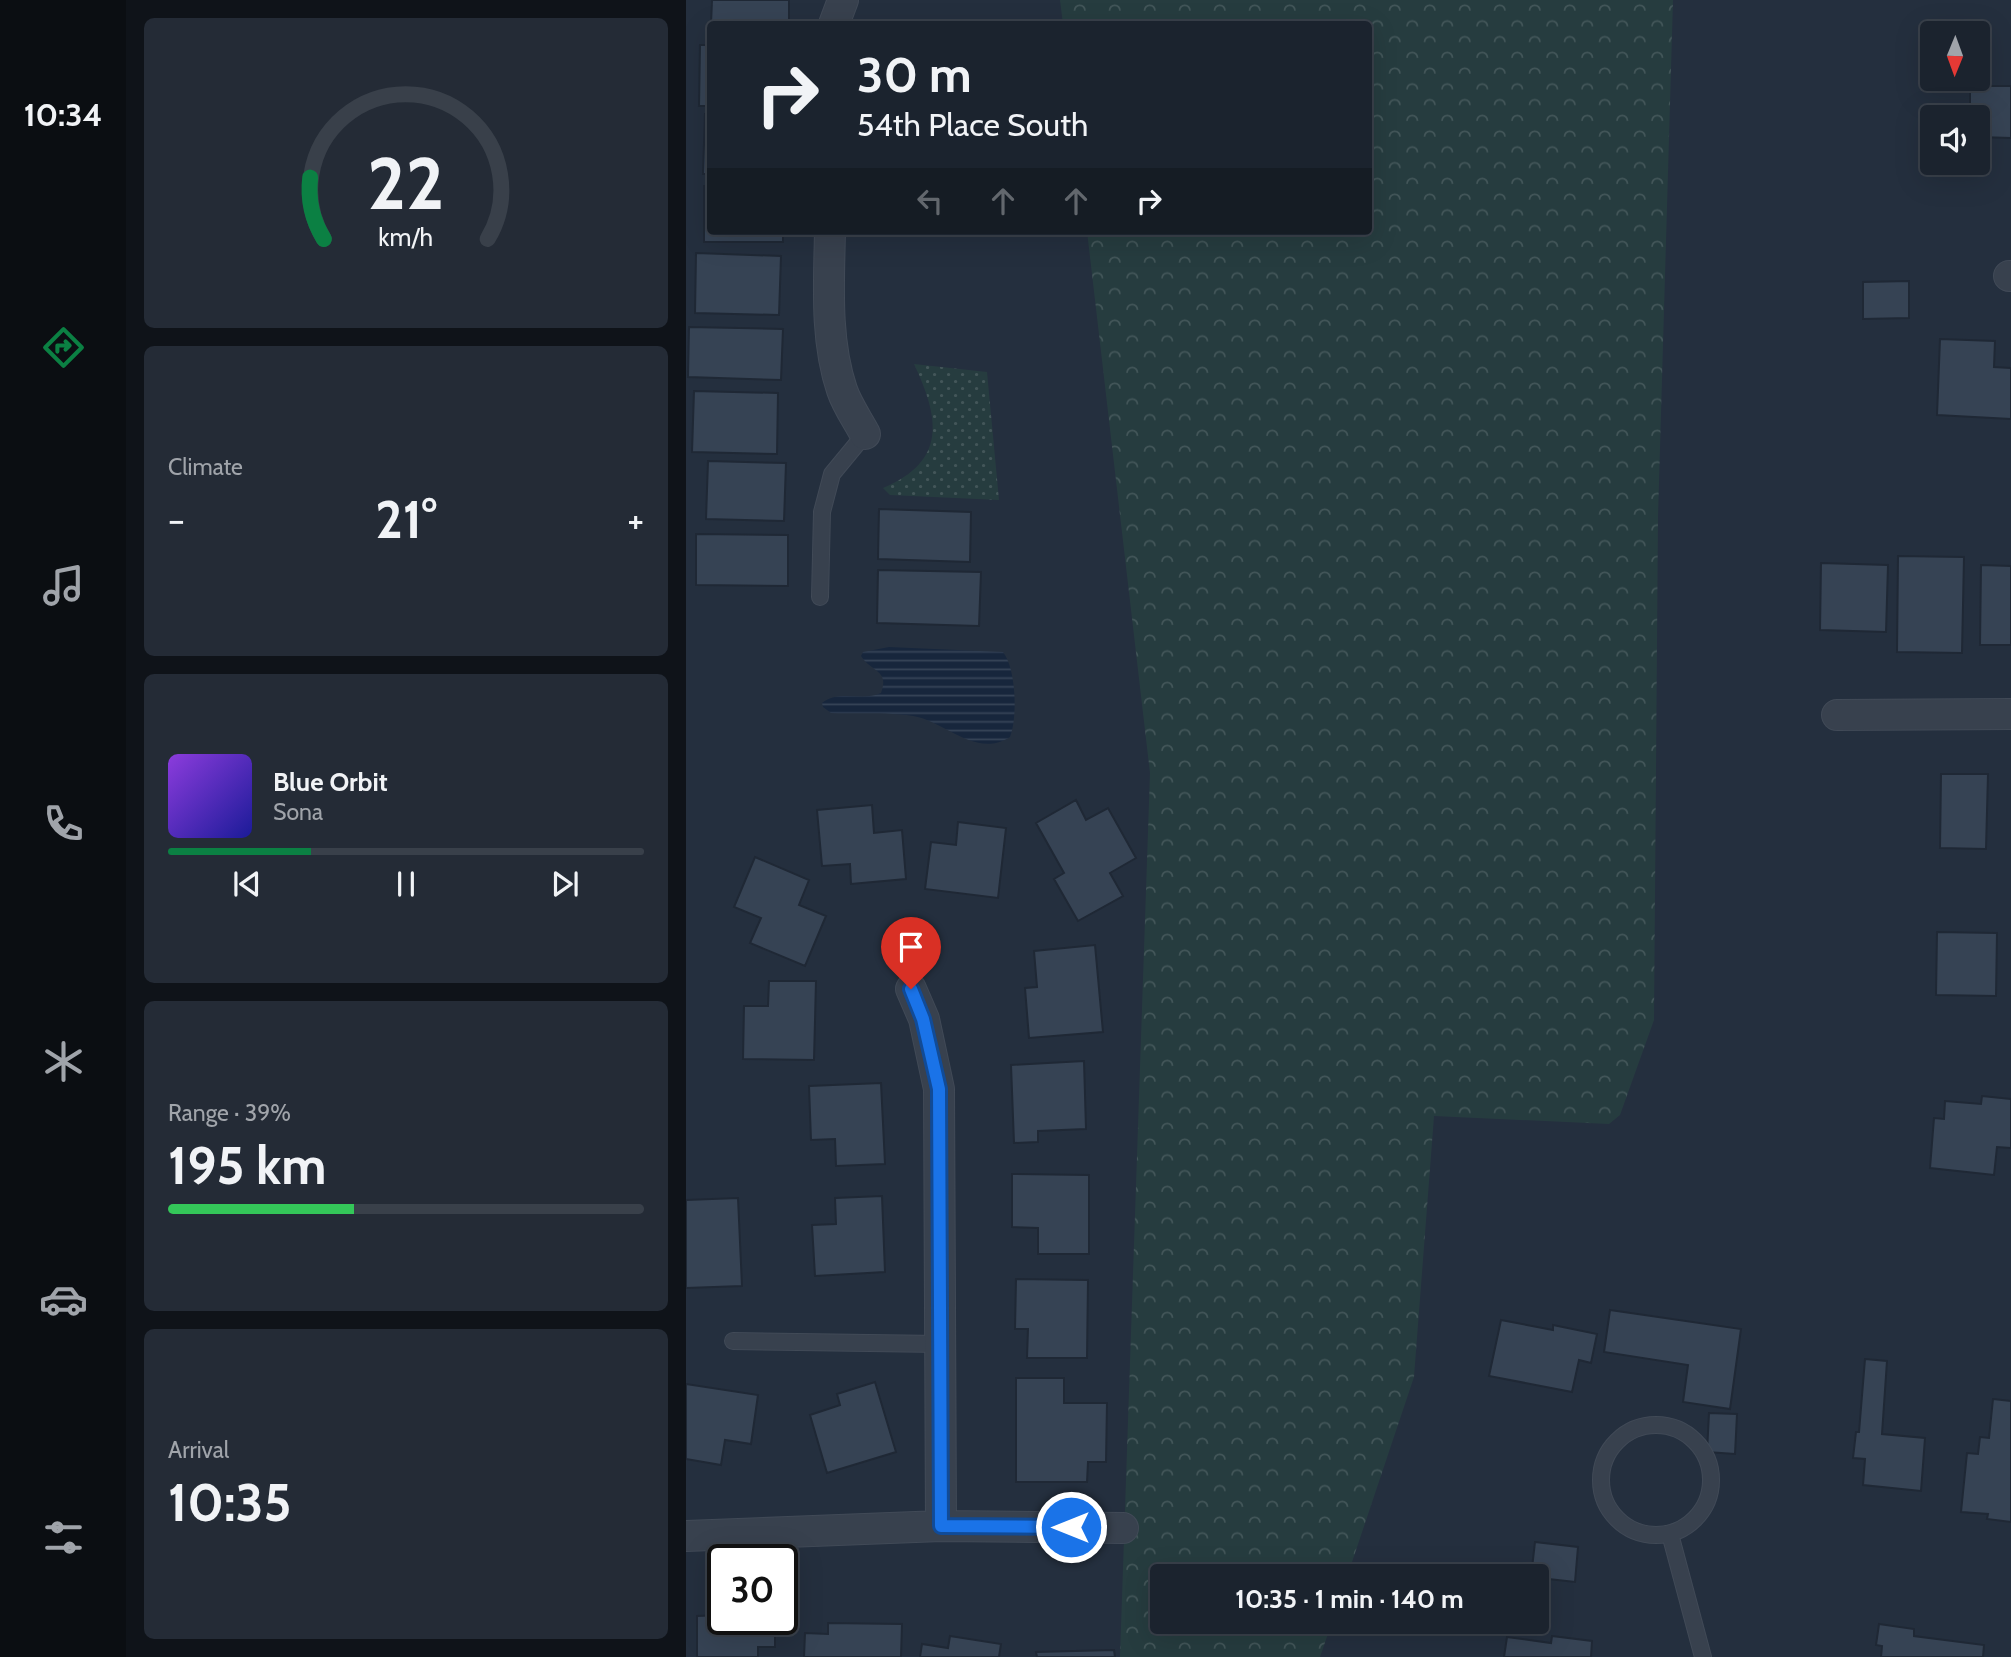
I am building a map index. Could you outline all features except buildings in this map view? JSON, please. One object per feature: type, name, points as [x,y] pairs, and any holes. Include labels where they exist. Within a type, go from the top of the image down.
[{"type":"street","points":[[835,21],[843,0]]},
{"type":"street","points":[[830,235],[829,310],[835,353],[842,390],[864,434]]},
{"type":"street","points":[[1837,715],[2011,714]]},
{"type":"street","points":[[911,989],[923,1019],[939,1089],[941,1526]]},
{"type":"street","points":[[686,1536],[941,1526],[1124,1528]]},
{"type":"lane","points":[[820,597],[822,512],[832,474],[864,434]]},
{"type":"lane","points":[[733,1341],[940,1344]]},
{"type":"lane","points":[[1663,1425],[1684,1433],[1700,1447],[1709,1466],[1710,1488],[1704,1508],[1689,1524],[1670,1534],[1648,1535],[1628,1528],[1612,1514],[1602,1495],[1601,1473],[1608,1452],[1622,1436],[1642,1427],[1663,1425]]},
{"type":"lane","points":[[1670,1534],[1703,1657]]},
{"type":"green space","points":[[1060,0],[1673,0],[1658,517],[1654,1020],[1620,1115],[1609,1124],[1434,1116],[1414,1377],[1351,1564],[1150,1564],[1150,1634],[1328,1634],[1320,1657],[1120,1657],[1150,773],[1087,235],[1372,235],[1372,21],[1063,21]]},
{"type":"green space","points":[[914,364],[987,372],[999,500],[890,495],[883,488],[919,465],[928,451],[932,436],[929,402]]},
{"type":"water","points":[[889,647],[1003,652],[1011,669],[1014,693],[1013,729],[1010,737],[997,743],[985,744],[961,737],[913,716],[831,713],[823,707],[822,703],[836,697],[881,693],[881,675],[861,656],[863,652]]},
{"type":"route","points":[[911,989],[923,1019],[939,1089],[941,1526],[1071,1527]]}]
